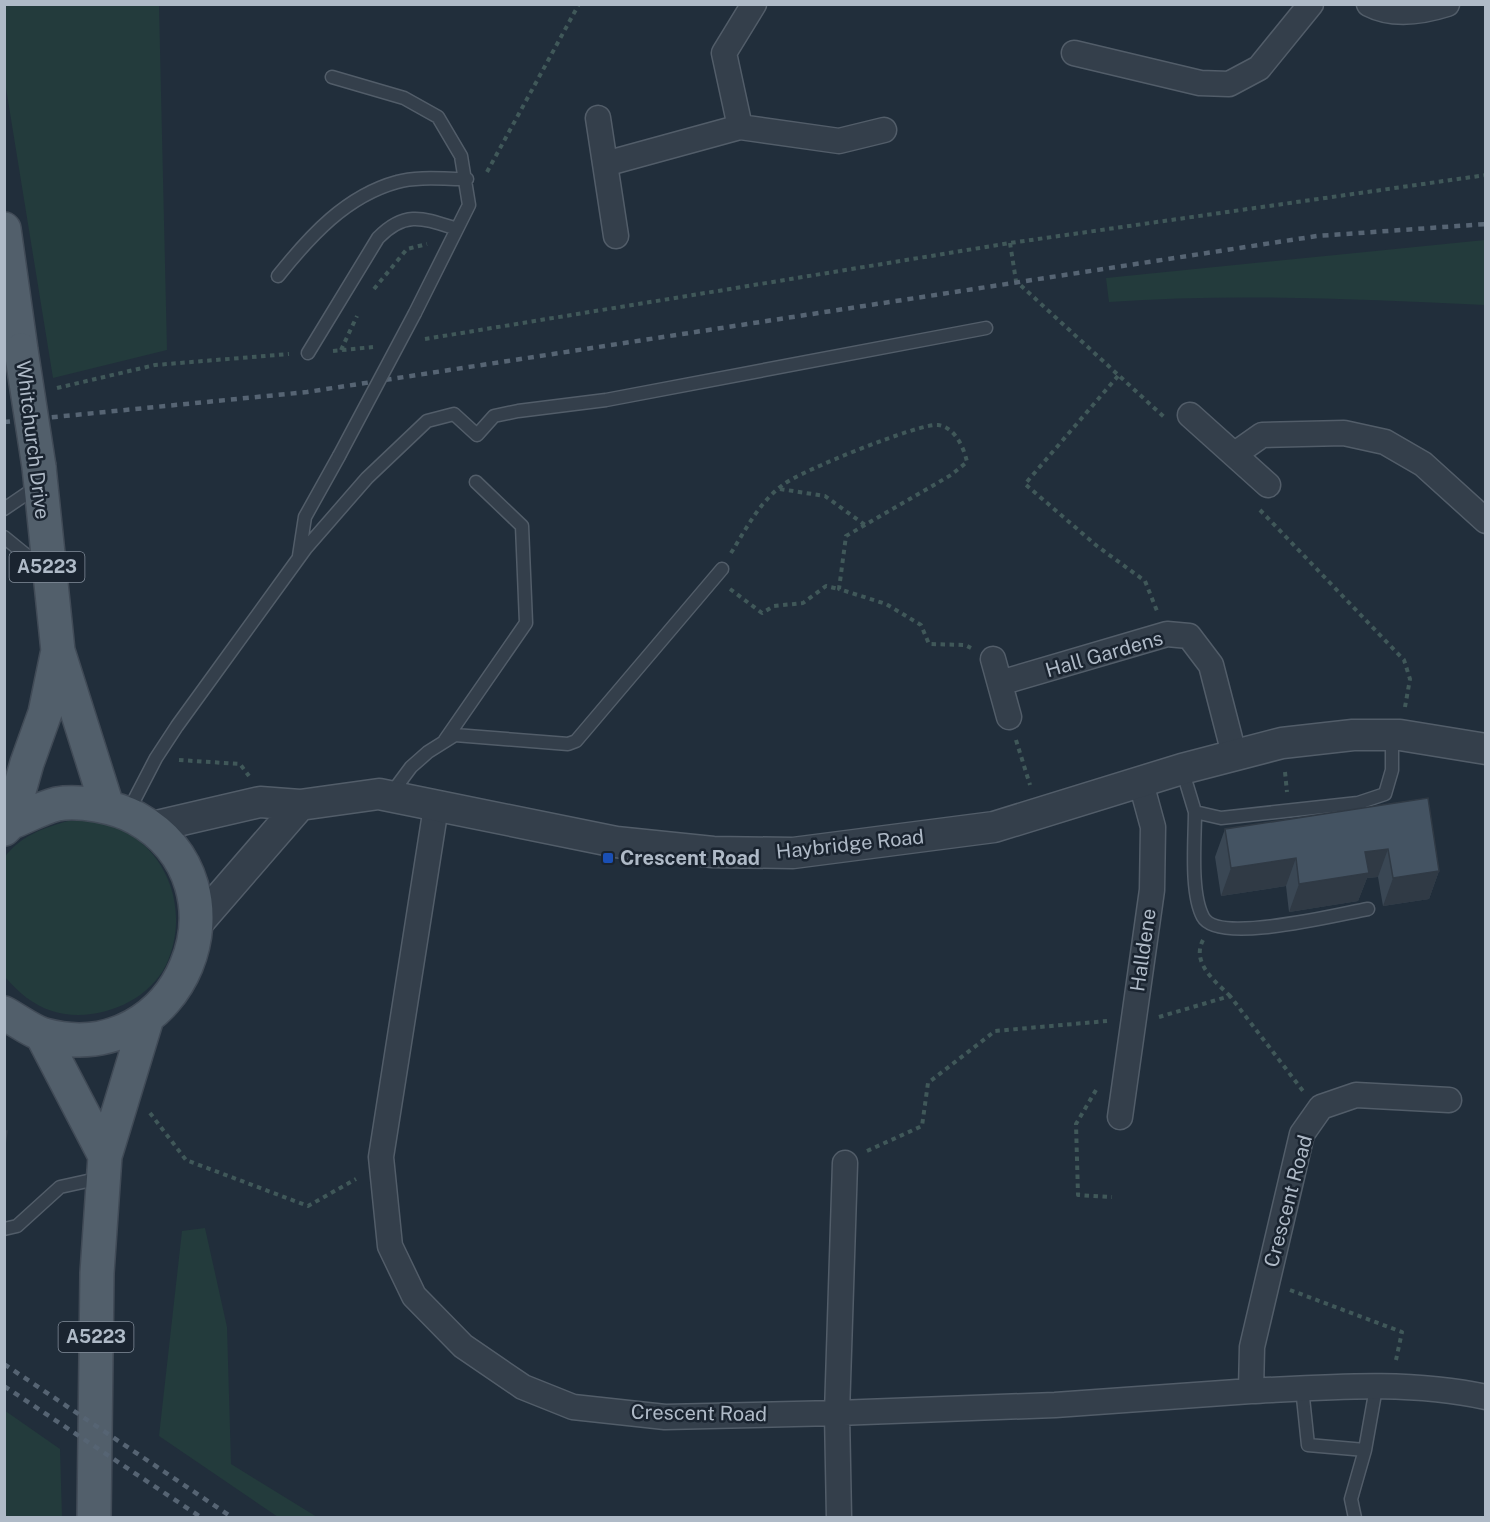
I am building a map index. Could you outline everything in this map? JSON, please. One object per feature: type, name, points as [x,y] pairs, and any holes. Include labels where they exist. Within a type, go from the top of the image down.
[{"type":"main road","name":"Whitchurch Drive","points":[[4,229],[41,475],[48,573],[57,651],[129,815]]},
{"type":"main road","name":"Whitchurch Drive","points":[[7,826],[45,713],[57,651]]},
{"type":"main road","points":[[4,1013],[42,1035],[79,1040],[115,1034],[147,1018],[171,995],[191,959],[197,924],[192,889],[176,855],[129,815],[57,804],[7,826]]},
{"type":"main road","name":"A5223","points":[[94,1518],[97,1273],[104,1167],[147,1018]]},
{"type":"main road","points":[[42,1035],[104,1167]]},
{"type":"street","points":[[740,128],[724,53],[754,4]]},
{"type":"street","points":[[1074,53],[1200,83],[1229,84],[1259,68],[1311,4]]},
{"type":"street","points":[[1369,4],[1382,11],[1427,11],[1447,4]]},
{"type":"street","points":[[598,118],[616,236]]},
{"type":"street","points":[[605,164],[740,128],[839,141],[884,130]]},
{"type":"street","points":[[1190,415],[1268,485]]},
{"type":"street","points":[[1235,454],[1262,435],[1344,433],[1385,442],[1423,464],[1485,521]]},
{"type":"street","name":"Hall Gardens","points":[[1000,683],[1167,634],[1190,636],[1211,665],[1234,754]]},
{"type":"street","points":[[993,659],[1009,717]]},
{"type":"street","name":"Haybridge Road","points":[[129,815],[260,802],[300,805],[391,795],[436,807],[616,842],[713,852],[793,853],[994,827],[1182,769],[1282,743],[1353,735],[1392,735],[1485,749]]},
{"type":"street","name":"Halldene","points":[[1120,1117],[1152,890],[1153,827],[1141,783]]},
{"type":"street","points":[[197,924],[300,805]]},
{"type":"street","name":"Crescent Road","points":[[436,807],[383,1146],[383,1172],[390,1246],[414,1296],[463,1346],[523,1387],[573,1407],[664,1417],[1055,1405],[1302,1388],[1456,1390],[1485,1397]]},
{"type":"street","name":"Crescent Road","points":[[1251,1391],[1252,1347],[1302,1134],[1321,1107],[1356,1095],[1449,1100]]},
{"type":"street","points":[[839,1518],[837,1413],[845,1163]]},
{"type":"lane","points":[[299,557],[304,517],[415,313],[469,205],[467,179],[461,156],[438,117],[404,98],[332,77]]},
{"type":"lane","points":[[278,276],[301,247],[353,200],[398,181],[467,179]]},
{"type":"lane","points":[[308,353],[378,238],[391,225],[401,219],[424,219],[457,229]]},
{"type":"lane","points":[[129,815],[156,758],[177,726],[299,557],[367,478],[427,421],[454,414],[477,435],[494,416],[606,400],[986,328]]},
{"type":"lane","points":[[4,509],[41,475]]},
{"type":"lane","points":[[442,743],[526,623],[522,526],[476,482]]},
{"type":"lane","points":[[4,537],[48,573]]},
{"type":"lane","points":[[391,795],[411,767],[455,735],[568,744],[576,741],[719,573]]},
{"type":"lane","points":[[1195,812],[1221,818],[1358,803],[1384,794],[1392,770],[1392,735]]},
{"type":"lane","points":[[1182,769],[1195,812],[1197,902],[1204,919],[1211,924],[1242,930],[1368,909]]},
{"type":"lane","points":[[4,1229],[17,1226],[60,1187],[104,1167]]},
{"type":"lane","points":[[1302,1388],[1308,1445],[1365,1450]]},
{"type":"lane","points":[[1355,1518],[1350,1499],[1383,1388]]},
{"type":"path","points":[[469,205],[579,4]]},
{"type":"path","points":[[421,340],[1010,243],[1485,175]]},
{"type":"path","points":[[371,293],[407,249],[429,244],[447,249]]},
{"type":"path","points":[[341,350],[361,309]]},
{"type":"path","points":[[49,390],[155,365],[374,347]]},
{"type":"path","points":[[1118,376],[1025,484],[1097,546],[1145,581],[1167,634]]},
{"type":"path","points":[[839,589],[846,536],[951,475],[968,462],[964,450],[952,432],[938,425],[923,427],[841,456],[784,484],[758,510],[719,573],[762,613],[774,606],[803,603],[826,586],[886,604],[921,625],[929,645],[965,645],[993,659]]},
{"type":"path","points":[[779,489],[825,496],[865,525]]},
{"type":"path","points":[[1009,717],[1039,812]]},
{"type":"path","points":[[1282,743],[1289,810]]},
{"type":"path","points":[[175,760],[240,765],[251,780]]},
{"type":"path","points":[[1211,924],[1199,948],[1204,970],[1230,996],[1319,1111]]},
{"type":"path","points":[[845,1163],[889,1139],[922,1126],[928,1083],[995,1031],[1134,1019],[1146,1020],[1230,996]]},
{"type":"path","points":[[1098,1085],[1076,1124],[1078,1195],[1112,1197]]},
{"type":"path","points":[[144,1105],[186,1160],[308,1206],[362,1175],[383,1172]]},
{"type":"path","points":[[1267,1282],[1402,1332],[1383,1388]]},
{"type":"green space","points":[[4,5],[169,5],[159,6],[167,350],[53,378],[5,82]]},
{"type":"green space","points":[[1485,240],[1485,305],[1250,297],[1109,302],[1106,278]]},
{"type":"green space","points":[[68,821],[100,822],[122,830],[141,843],[156,859],[167,877],[174,898],[176,920],[174,943],[166,965],[157,979],[146,990],[117,1008],[84,1015],[52,1011],[38,1005],[15,988],[5,977],[4,858],[25,838]]},
{"type":"green space","points":[[205,1228],[227,1327],[231,1464],[317,1517],[278,1517],[159,1436],[182,1231]]},
{"type":"green space","points":[[4,1410],[60,1449],[62,1517],[5,1517]]},
{"type":"building","points":[[1428,798],[1439,871],[1393,878],[1388,849],[1365,852],[1369,873],[1299,884],[1296,858],[1231,868],[1225,829]]},
{"type":"building","points":[[4,1131],[7,1131],[4,1152]]},
{"type":"railway","points":[[4,422],[307,392],[1317,236],[1486,224]]},
{"type":"railway","points":[[4,1364],[233,1518]]},
{"type":"railway","points":[[4,1386],[202,1518]]},
{"type":"place","name":"Crescent Road","points":[[608,858]]}]
